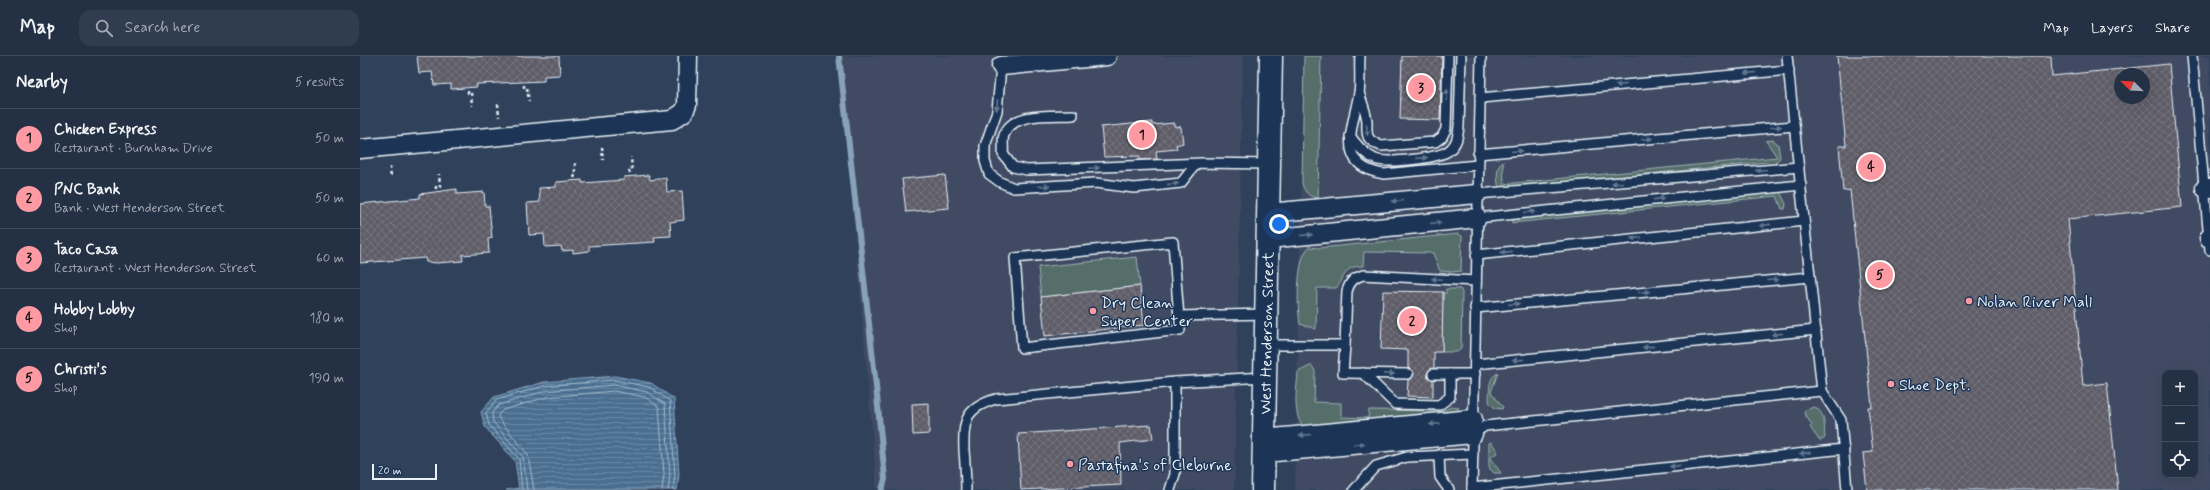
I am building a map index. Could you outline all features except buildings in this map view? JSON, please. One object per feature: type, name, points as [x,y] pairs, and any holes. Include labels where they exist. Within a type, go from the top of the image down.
[{"type":"main road","name":"West Henderson Street","points":[[1263,490],[1271,56]]},
{"type":"street","points":[[360,149],[672,120],[684,112],[687,105],[688,56]]},
{"type":"street","points":[[1000,66],[1108,56]]},
{"type":"street","points":[[1268,213],[1483,194]]},
{"type":"street","points":[[1268,239],[1484,217]]},
{"type":"street","points":[[1264,446],[1477,426]]},
{"type":"lane","points":[[1360,56],[1359,92],[1350,136],[1353,156],[1360,166],[1371,172],[1384,174],[1478,164]]},
{"type":"lane","points":[[1359,92],[1367,121],[1365,131],[1373,143],[1381,146],[1435,142],[1442,137],[1446,129],[1448,56]]},
{"type":"lane","points":[[1350,136],[1368,155],[1383,161],[1437,156],[1449,150],[1458,138],[1461,56]]},
{"type":"lane","points":[[1481,56],[1478,164],[1483,194],[1484,217],[1476,255],[1475,374],[1477,426],[1473,454],[1472,489],[1844,449]]},
{"type":"lane","points":[[1788,56],[1822,391],[1841,420],[1847,490]]},
{"type":"lane","points":[[2192,56],[2207,188],[2210,242]]},
{"type":"lane","points":[[1000,66],[997,111],[985,146],[985,161],[989,174],[1000,182],[1014,188],[1096,183],[1134,188],[1181,183],[1196,164]]},
{"type":"lane","points":[[1480,98],[1789,70]]},
{"type":"lane","points":[[1073,115],[1028,118],[1014,122],[1004,135],[1003,154],[1013,167],[1027,170],[1196,164],[1269,164]]},
{"type":"lane","points":[[1478,154],[1794,126]]},
{"type":"lane","points":[[1483,194],[1799,167]]},
{"type":"lane","points":[[1484,217],[1801,185]]},
{"type":"lane","points":[[1476,255],[1804,221]]},
{"type":"lane","points":[[1173,242],[1179,316],[1180,330],[1022,348],[1015,258],[1173,242]]},
{"type":"lane","points":[[1408,374],[1343,373],[1347,290],[1350,282],[1356,277],[1363,275],[1476,281]]},
{"type":"lane","points":[[1475,308],[1810,277]]},
{"type":"lane","points":[[1179,316],[1266,314]]},
{"type":"lane","points":[[1475,364],[1816,330]]},
{"type":"lane","points":[[1266,345],[1345,345]]},
{"type":"lane","points":[[1367,373],[1395,404],[1439,405],[1450,397],[1450,374]]},
{"type":"lane","points":[[1433,374],[1475,374]]},
{"type":"lane","points":[[966,490],[963,428],[967,417],[973,409],[983,403],[996,399],[1175,382],[1265,376]]},
{"type":"lane","points":[[1170,490],[1175,474],[1175,382]]},
{"type":"lane","points":[[1477,426],[1822,391]]},
{"type":"lane","points":[[1354,490],[1376,466],[1407,457],[1473,454]]},
{"type":"lane","points":[[1439,456],[1440,477],[1449,490]]},
{"type":"path","points":[[524,86],[524,88],[527,88],[529,101]]},
{"type":"path","points":[[468,91],[468,93],[471,92],[472,106]]},
{"type":"path","points":[[630,174],[630,171],[632,170],[631,157]]},
{"type":"path","points":[[574,162],[574,178]]},
{"type":"path","points":[[436,188],[436,186],[440,186],[439,174]]},
{"type":"shaded area","points":[[1243,56],[1234,490],[877,490],[840,57]]},
{"type":"shaded area","points":[[1304,56],[2210,56],[2210,490],[1295,490]]},
{"type":"green space","points":[[1304,56],[1321,56],[1318,198],[1307,194],[1302,184]]},
{"type":"green space","points":[[1773,140],[1778,144],[1780,158],[1777,161],[1499,189],[1497,174],[1500,164],[1503,161],[1504,184],[1777,157],[1766,141]]},
{"type":"green space","points":[[1777,191],[1780,192],[1786,204],[1785,209],[1782,209],[1777,196],[1512,223],[1512,219]]},
{"type":"green space","points":[[1458,234],[1462,236],[1461,271],[1440,271],[1433,253],[1364,252],[1363,266],[1357,266],[1348,270],[1336,288],[1317,288],[1316,329],[1300,324],[1298,283],[1302,262],[1309,247],[1320,248]]},
{"type":"green space","points":[[1137,257],[1140,286],[1041,297],[1038,267]]},
{"type":"green space","points":[[1446,289],[1460,289],[1462,292],[1461,349],[1457,352],[1442,352],[1443,293],[1446,293]]},
{"type":"green space","points":[[1312,366],[1315,371],[1314,402],[1341,403],[1341,417],[1368,418],[1369,410],[1442,411],[1451,407],[1459,408],[1454,413],[1306,428],[1298,417],[1296,394],[1298,372]]},
{"type":"green space","points":[[1498,373],[1491,392],[1503,407],[1502,409],[1495,408],[1489,402],[1489,389],[1491,381],[1494,375]]},
{"type":"green space","points":[[1814,407],[1821,412],[1824,420],[1825,438],[1822,440],[1819,440],[1810,427],[1812,425],[1804,413],[1805,410]]},
{"type":"green space","points":[[1491,442],[1498,452],[1490,458],[1501,473],[1494,473],[1489,468],[1489,443]]},
{"type":"water","points":[[615,376],[651,383],[674,399],[679,475],[677,490],[506,490],[519,488],[515,461],[485,427],[481,412],[494,397],[544,382]]},
{"type":"waterway","points":[[839,56],[876,386],[885,479],[882,490]]},
{"type":"place","name":"Taco Casa","points":[[1421,88]]},
{"type":"place","name":"Chicken Express","points":[[1142,135]]},
{"type":"place","name":"Hobby Lobby","points":[[1871,167]]},
{"type":"place","name":"Christi's","points":[[1880,275]]},
{"type":"place","name":"Nolan River Mall","points":[[1969,301]]},
{"type":"place","name":"Dry Clean Super Center","points":[[1093,311]]},
{"type":"place","name":"PNC Bank","points":[[1412,321]]},
{"type":"place","name":"Shoe Dept.","points":[[1891,384]]},
{"type":"place","name":"Pastafina's of Cleburne","points":[[1070,464]]}]
